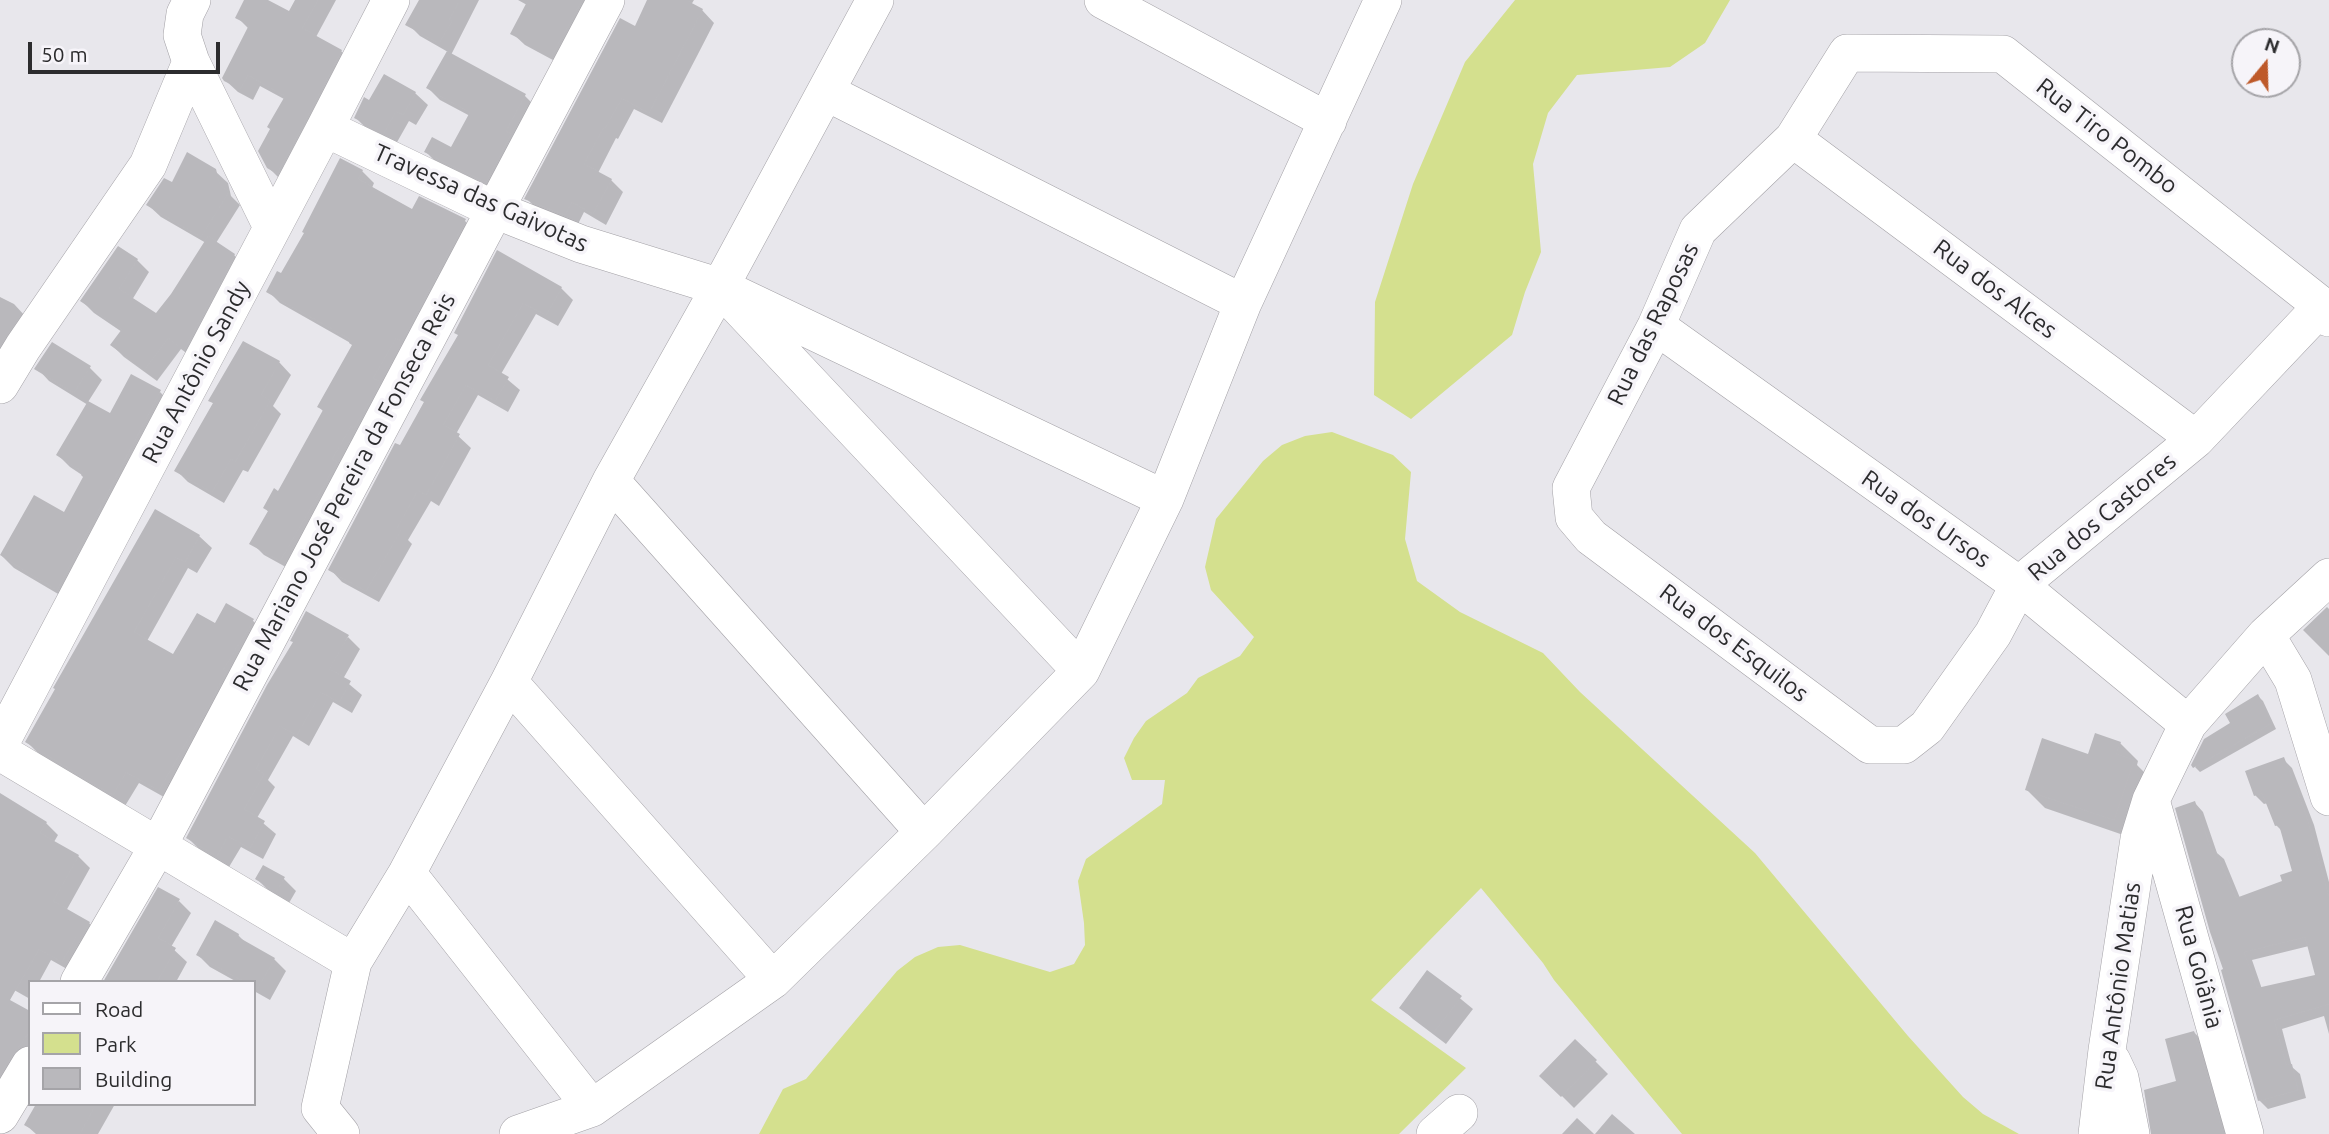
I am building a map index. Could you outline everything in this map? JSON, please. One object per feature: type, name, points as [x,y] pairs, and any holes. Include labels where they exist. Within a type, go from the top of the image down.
[{"type":"street","points":[[191,0],[185,14],[182,35],[191,62],[272,227]]},
{"type":"street","name":"Rua Antônio Sandy","points":[[0,744],[391,0]]},
{"type":"street","name":"Rua Mariano José Pereira da Fonseca Reis","points":[[80,980],[158,846],[606,0]]},
{"type":"street","points":[[341,1134],[320,1108],[353,962],[407,873],[509,682],[611,481],[720,287],[875,0]]},
{"type":"street","points":[[1103,0],[1328,121]]},
{"type":"street","points":[[518,1134],[592,1108],[773,980],[924,832],[1081,671],[1165,499],[1243,303],[1383,0]]},
{"type":"street","name":"Rua das Raposas","points":[[1574,517],[1571,488],[1656,326],[1698,230],[1793,139],[1847,53]]},
{"type":"street","name":"Rua Tiro Pombo","points":[[1847,53],[2003,54],[2326,312]]},
{"type":"street","points":[[0,385],[23,347],[148,165],[191,62]]},
{"type":"street","points":[[826,92],[1243,303]]},
{"type":"street","name":"Travessa das Gaivotas","points":[[326,128],[493,209],[581,244],[720,287],[1165,499]]},
{"type":"street","name":"Rua dos Alces","points":[[1793,139],[2196,439]]},
{"type":"street","points":[[720,287],[1081,671]]},
{"type":"street","name":"Rua dos Castores","points":[[1904,745],[1927,727],[1993,634],[2019,585],[2196,439],[2326,312]]},
{"type":"street","name":"Rua dos Ursos","points":[[1656,326],[2019,585],[2188,724]]},
{"type":"street","points":[[611,481],[924,832]]},
{"type":"street","name":"Rua dos Esquilos","points":[[1574,517],[1591,537],[1870,745],[1904,745]]},
{"type":"street","name":"Rua Antônio Matias","points":[[2097,1134],[2107,1050],[2152,839],[2151,800],[2188,724],[2266,635],[2329,577]]},
{"type":"street","points":[[2266,635],[2293,680],[2329,797]]},
{"type":"street","points":[[509,682],[773,980]]},
{"type":"street","points":[[0,752],[353,962]]},
{"type":"street","name":"Rua Goiânia","points":[[2152,839],[2245,1134]]},
{"type":"street","points":[[407,873],[592,1108]]},
{"type":"street","points":[[2107,1050],[2120,1078],[2130,1134]]},
{"type":"street","points":[[0,1115],[28,1068]]},
{"type":"green space","points":[[1515,0],[1730,0],[1705,43],[1670,67],[1577,75],[1548,113],[1533,164],[1541,252],[1512,335],[1411,419],[1374,395],[1375,302],[1413,184],[1465,62]]},
{"type":"green space","points":[[1332,432],[1393,455],[1411,472],[1405,539],[1417,581],[1460,612],[1543,653],[1580,692],[1755,853],[1908,1036],[1963,1097],[1983,1114],[2019,1134],[1682,1134],[1481,888],[1371,1000],[1466,1068],[1399,1134],[759,1134],[783,1089],[806,1079],[897,971],[915,957],[938,947],[960,945],[1050,972],[1074,964],[1085,945],[1078,881],[1086,859],[1162,804],[1165,780],[1132,780],[1124,758],[1134,738],[1146,721],[1187,693],[1198,678],[1240,656],[1254,637],[1211,590],[1205,567],[1216,519],[1263,461],[1282,445],[1305,436]]},
{"type":"building","points":[[244,0],[268,0],[289,11],[295,0],[318,0],[302,28],[342,50],[277,174],[267,168],[258,151],[270,129],[267,127],[285,96],[248,75],[240,89],[222,78],[249,25],[235,18]]},
{"type":"building","points":[[419,0],[460,0],[439,43],[405,25]]},
{"type":"building","points":[[528,0],[582,0],[552,55],[510,34]]},
{"type":"building","points":[[647,0],[686,0],[703,9],[649,113],[622,98],[584,164],[612,179],[593,214],[572,202],[565,215],[524,199],[620,18],[635,26]]},
{"type":"building","points":[[447,51],[526,94],[506,131],[511,134],[486,182],[424,152],[432,137],[451,147],[470,112],[426,88]]},
{"type":"building","points":[[384,74],[416,92],[403,115],[396,111],[384,133],[354,118],[364,97],[369,100]]},
{"type":"building","points":[[187,152],[216,169],[220,186],[229,192],[201,237],[146,205],[164,178],[172,182]]},
{"type":"building","points":[[340,158],[363,170],[358,179],[412,209],[419,196],[466,219],[411,324],[401,341],[396,338],[373,378],[380,382],[354,428],[351,426],[332,459],[337,462],[280,561],[249,544],[268,511],[263,508],[274,488],[278,491],[323,410],[317,407],[352,345],[349,343],[350,339],[266,292],[277,271],[281,273],[304,233],[302,232]]},
{"type":"building","points":[[208,236],[235,254],[184,350],[168,338],[144,370],[110,345],[122,329],[80,301],[118,246],[138,259],[119,289],[156,313]]},
{"type":"building","points":[[497,250],[562,287],[546,315],[523,303],[488,365],[509,377],[495,401],[466,385],[443,425],[460,434],[426,495],[418,490],[397,528],[401,530],[366,591],[328,570],[395,443],[400,445],[424,402],[420,400],[458,335],[454,333]]},
{"type":"building","points":[[243,341],[280,361],[261,395],[270,401],[235,462],[231,459],[212,492],[174,471],[213,403],[208,401]]},
{"type":"building","points":[[52,342],[91,366],[74,393],[34,369]]},
{"type":"building","points":[[131,374],[161,390],[57,590],[0,555],[34,495],[64,512],[83,477],[83,472],[56,455],[88,401],[110,413]]},
{"type":"building","points":[[155,509],[200,535],[185,562],[176,557],[134,632],[173,654],[197,613],[215,623],[226,603],[254,619],[223,670],[226,672],[199,724],[197,723],[159,790],[126,772],[113,795],[25,742]]},
{"type":"building","points":[[2327,607],[2329,609],[2329,656],[2303,630]]},
{"type":"building","points":[[306,611],[349,635],[329,669],[351,681],[339,702],[321,692],[297,735],[280,726],[256,769],[264,774],[244,809],[265,821],[250,848],[228,836],[217,856],[186,838],[267,685],[293,642],[290,641]]},
{"type":"building","points":[[2258,694],[2272,723],[2193,768],[2191,765],[2204,739],[2230,723],[2225,714]]},
{"type":"building","points":[[2095,733],[2121,742],[2116,754],[2134,760],[2114,820],[2025,790],[2042,738],[2088,754]]},
{"type":"building","points":[[2284,757],[2306,815],[2329,897],[2329,1004],[2274,1020],[2286,1065],[2292,1064],[2298,1090],[2258,1101],[2221,970],[2223,969],[2175,808],[2195,801],[2211,850],[2215,849],[2236,898],[2282,881],[2280,875],[2292,871],[2279,825],[2275,826],[2262,793],[2254,796],[2245,771]],"holes":[[[2305,937],[2315,975],[2257,988],[2244,952]]]},
{"type":"building","points":[[0,793],[47,822],[40,833],[79,855],[53,901],[90,922],[80,939],[76,937],[62,962],[39,949],[10,1000],[28,1010],[28,1034],[0,1074]]},
{"type":"building","points":[[263,865],[285,877],[276,892],[255,879]]},
{"type":"building","points":[[158,887],[180,899],[158,938],[176,948],[158,980],[104,980]]},
{"type":"building","points":[[215,920],[275,958],[257,989],[256,980],[241,980],[196,955]]},
{"type":"building","points":[[1427,970],[1462,996],[1433,1033],[1399,1008]]},
{"type":"building","points":[[2194,1031],[2223,1134],[2151,1134],[2144,1090],[2176,1081],[2165,1039]]},
{"type":"building","points":[[1575,1039],[1597,1060],[1561,1097],[1539,1076]]},
{"type":"building","points":[[35,1106],[95,1106],[80,1134],[40,1134],[24,1125]]}]
